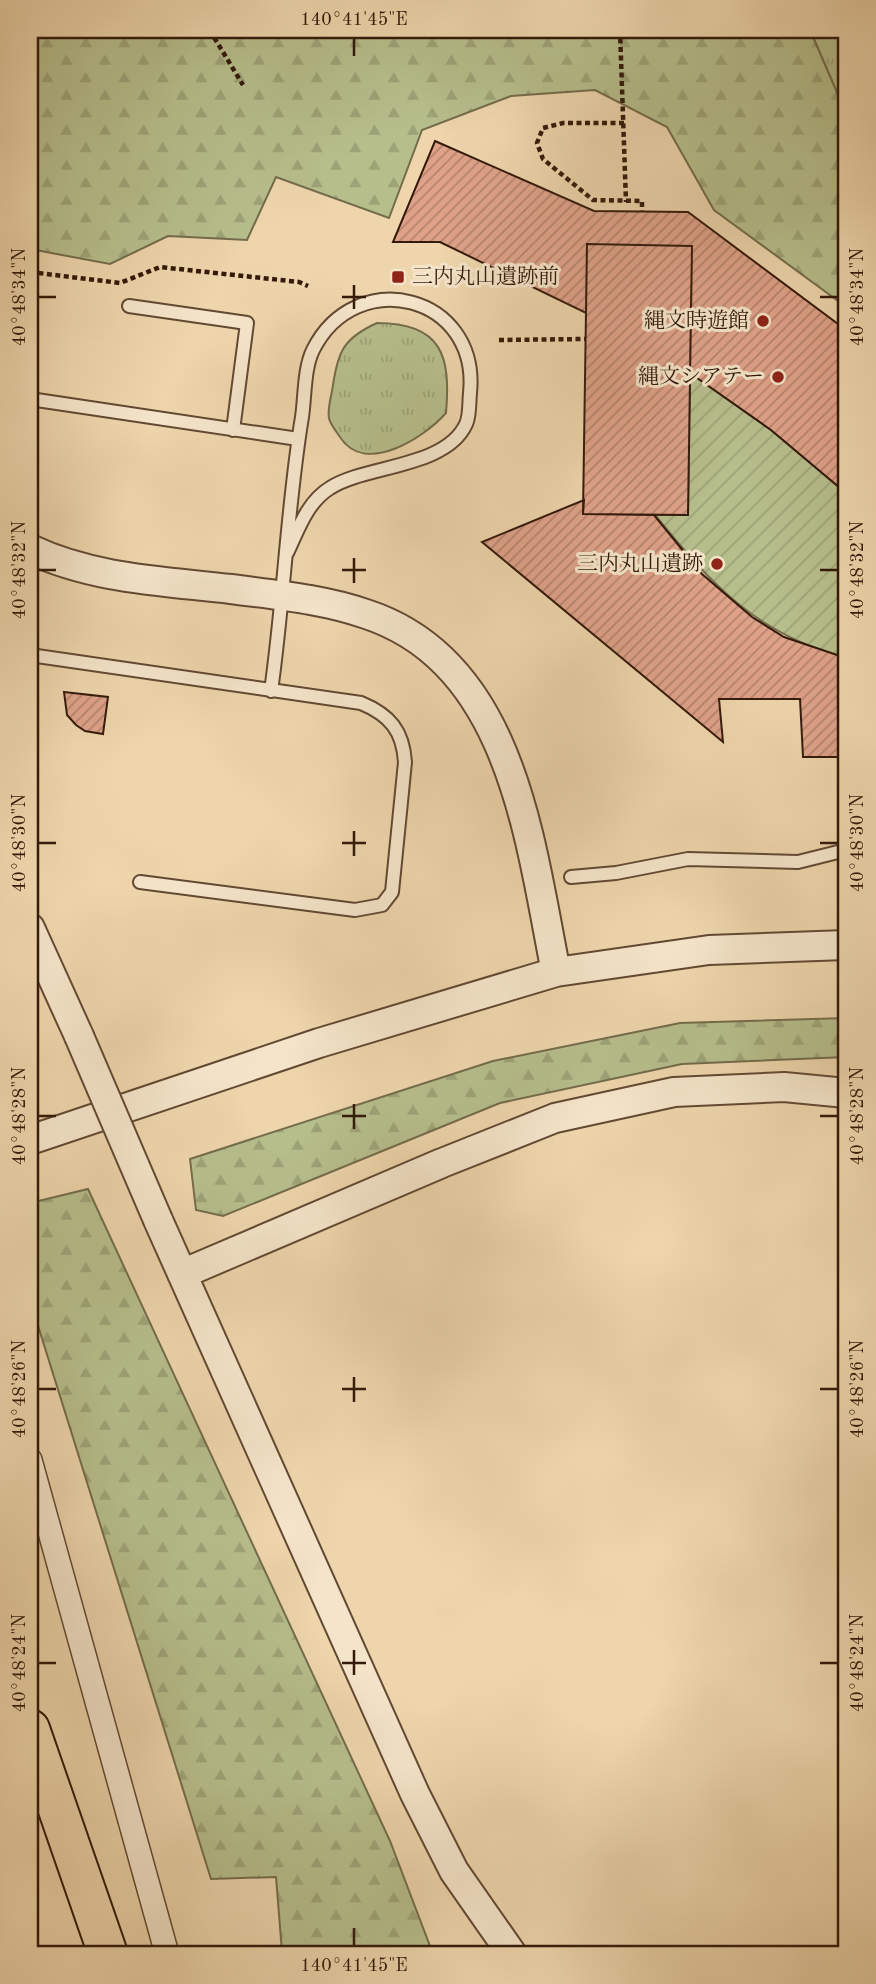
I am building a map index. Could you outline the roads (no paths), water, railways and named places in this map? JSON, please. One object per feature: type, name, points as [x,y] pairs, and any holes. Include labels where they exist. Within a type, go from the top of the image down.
[{"type":"highway","points":[[30,1729],[107,1954]]},
{"type":"street","points":[[30,550],[48,558],[113,576],[284,596],[368,614],[418,639],[457,674],[486,713],[509,764],[556,972]]},
{"type":"street","points":[[30,928],[415,1794],[454,1871],[512,1954]]},
{"type":"street","points":[[30,1140],[320,1043],[556,972],[709,950],[846,944]]},
{"type":"street","points":[[182,1274],[430,1168],[555,1118],[674,1092],[785,1087],[846,1093]]},
{"type":"street","points":[[30,1460],[167,1954]]},
{"type":"lane","points":[[271,691],[284,596],[289,496],[312,352],[330,324],[354,308],[380,298],[412,300],[442,317],[456,333],[469,357],[470,385],[466,424],[449,444],[408,463],[330,487],[309,506],[287,553]]},
{"type":"lane","points":[[129,306],[247,323],[233,430]]},
{"type":"lane","points":[[30,399],[298,439]]},
{"type":"lane","points":[[30,655],[361,704],[381,711],[396,727],[404,743],[405,762],[392,892],[382,905],[355,910],[140,882]]},
{"type":"lane","points":[[571,877],[616,873],[688,859],[798,862],[846,850]]},
{"type":"place","name":"三内丸山遺跡前","points":[[398,277]]},
{"type":"place","name":"縄文時遊館","points":[[763,321]]},
{"type":"place","name":"縄文シアテー","points":[[778,377]]},
{"type":"place","name":"三内丸山遺跡","points":[[717,564]]}]
